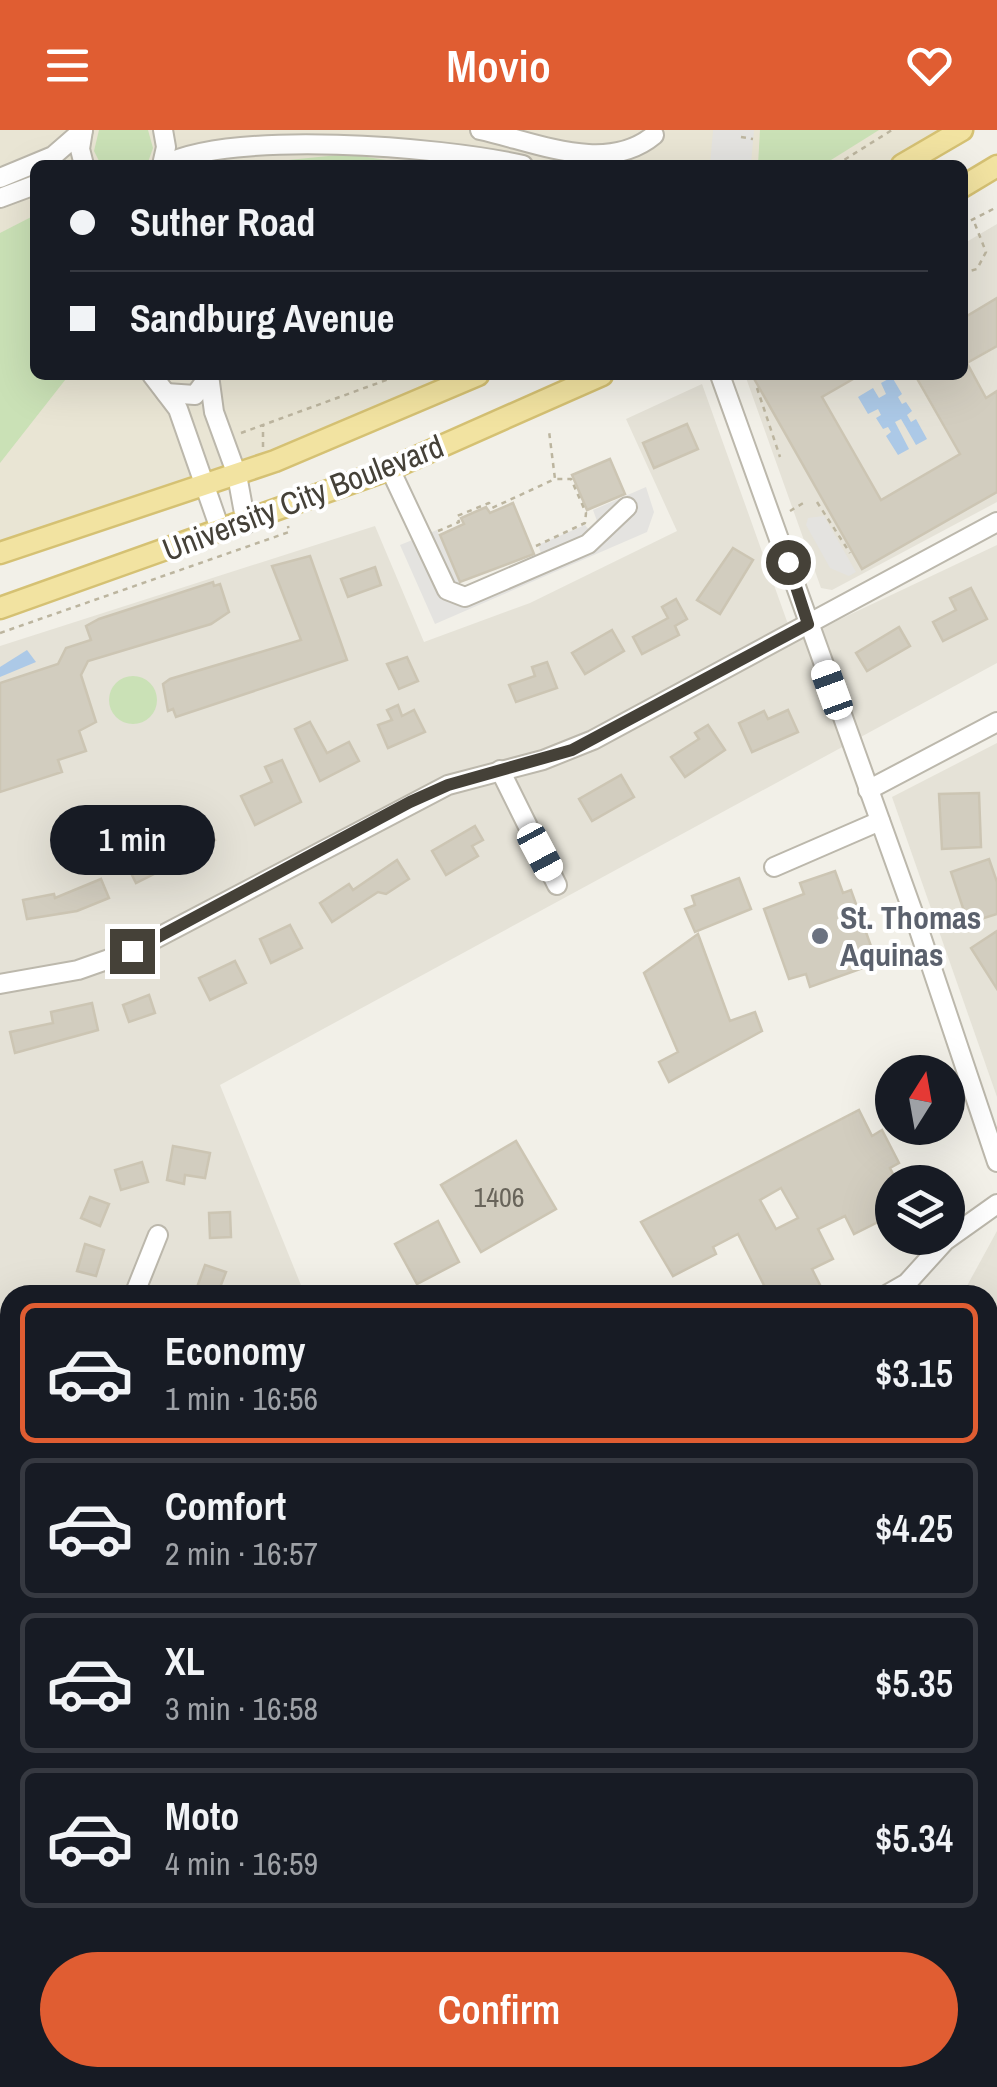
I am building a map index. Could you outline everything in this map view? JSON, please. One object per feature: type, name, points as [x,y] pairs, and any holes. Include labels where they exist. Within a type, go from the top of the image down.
[{"type":"main road","points":[[911,160],[962,130]]},
{"type":"main road","points":[[968,183],[997,166]]},
{"type":"main road","name":"University City Boulevard","points":[[0,553],[237,476],[466,380]]},
{"type":"main road","name":"University City Boulevard","points":[[0,608],[246,524],[390,469],[591,380]]},
{"type":"street","points":[[83,130],[83,160]]},
{"type":"street","points":[[43,160],[83,130]]},
{"type":"street","points":[[162,130],[164,160]]},
{"type":"street","points":[[480,130],[608,156],[631,152],[655,132]]},
{"type":"street","points":[[172,160],[206,140],[297,131],[392,138],[499,160]]},
{"type":"street","points":[[636,160],[647,150],[655,132]]},
{"type":"street","points":[[519,160],[521,139]]},
{"type":"street","points":[[0,178],[30,165]]},
{"type":"street","points":[[0,198],[30,186]]},
{"type":"street","points":[[156,380],[178,408],[221,532]]},
{"type":"street","points":[[166,393],[195,395],[206,380]]},
{"type":"street","points":[[211,380],[214,412],[237,476],[246,524]]},
{"type":"street","points":[[722,380],[997,1162]]},
{"type":"street","points":[[390,469],[446,590],[465,597],[588,544],[627,507]]},
{"type":"street","points":[[0,984],[78,970],[132,951],[410,802],[448,785],[582,746],[997,522]]},
{"type":"street","points":[[868,790],[997,722]]},
{"type":"street","points":[[500,770],[557,885]]},
{"type":"street","points":[[774,867],[880,821]]},
{"type":"street","points":[[903,1285],[944,1241],[997,1204]]},
{"type":"street","points":[[138,1285],[158,1235]]},
{"type":"path","points":[[844,160],[892,130]]},
{"type":"path","points":[[741,137],[753,139]]},
{"type":"path","points":[[968,222],[997,207]]},
{"type":"path","points":[[968,271],[977,269],[986,252],[973,219]]},
{"type":"path","points":[[240,434],[386,380]]},
{"type":"path","points":[[757,388],[780,457]]},
{"type":"path","points":[[262,442],[264,424]]},
{"type":"path","points":[[549,431],[555,480]]},
{"type":"path","points":[[438,531],[459,522],[457,516],[489,503],[492,508],[555,480],[571,479],[586,513],[584,522],[535,545],[538,552]]},
{"type":"path","points":[[790,511],[805,502]]},
{"type":"path","points":[[816,502],[850,553]]},
{"type":"path","points":[[0,633],[290,532],[287,524]]},
{"type":"shaded area","points":[[0,130],[943,130],[890,160],[30,160],[30,380],[453,380],[286,452],[0,546]]},
{"type":"shaded area","points":[[713,130],[754,130],[751,160],[710,160]]},
{"type":"shaded area","points":[[997,224],[997,502],[832,590],[821,588],[747,380],[968,380],[968,241]]},
{"type":"shaded area","points":[[702,384],[794,641],[997,545],[997,663],[220,1085],[301,1285],[0,1285],[0,646],[375,526],[424,642],[530,603],[677,531],[626,419]]},
{"type":"shaded area","points":[[646,487],[654,512],[647,532],[435,624],[400,545],[437,530],[462,588],[541,553],[538,545],[585,525],[591,532],[597,521],[593,510]]},
{"type":"shaded area","points":[[824,516],[856,572],[849,576],[830,568],[806,525],[808,518]]},
{"type":"shaded area","points":[[997,743],[997,1097],[892,797]]},
{"type":"shaded area","points":[[997,1231],[997,1285],[967,1285]]},
{"type":"green space","points":[[99,130],[148,130],[153,148],[149,160],[98,160],[94,151]]},
{"type":"green space","points":[[760,130],[879,130],[831,160],[758,160]]},
{"type":"green space","points":[[348,154],[386,160],[289,160]]},
{"type":"green space","points":[[30,218],[30,380],[65,380],[0,463],[0,233]]},
{"type":"green space","points":[[133,676],[150,683],[157,700],[150,717],[133,724],[116,717],[109,700],[116,683]]},
{"type":"water","points":[[894,380],[902,394],[898,397],[902,404],[906,402],[912,411],[907,415],[911,422],[916,419],[927,439],[916,445],[901,419],[895,422],[909,449],[898,455],[886,436],[891,432],[888,427],[883,429],[876,418],[881,415],[878,409],[868,414],[858,397],[873,388],[879,398],[886,394],[881,383]]},
{"type":"water","points":[[27,650],[36,662],[0,677],[0,667]]},
{"type":"building","points":[[997,298],[997,346],[968,362],[968,315]]},
{"type":"building","points":[[968,365],[986,398],[997,391],[997,492],[862,569],[755,380],[851,380],[822,397],[881,500],[960,454],[918,380],[968,380]]},
{"type":"building","points":[[687,424],[698,449],[654,468],[643,443]]},
{"type":"building","points":[[610,459],[625,494],[587,510],[572,475]]},
{"type":"building","points":[[513,503],[534,554],[460,582],[440,535],[464,524],[461,518],[486,507],[490,513]]},
{"type":"building","points":[[733,548],[753,560],[720,614],[697,600]]},
{"type":"building","points":[[310,556],[347,660],[176,717],[173,709],[168,711],[163,684],[170,679],[301,640],[272,566]]},
{"type":"building","points":[[375,567],[381,585],[348,597],[341,579]]},
{"type":"building","points":[[213,582],[214,586],[220,584],[229,612],[211,624],[88,661],[81,675],[96,722],[79,731],[86,751],[58,760],[62,772],[0,792],[0,683],[58,664],[66,648],[91,640],[86,626],[99,619]]},
{"type":"building","points":[[971,588],[987,619],[943,641],[933,622],[956,610],[950,598]]},
{"type":"building","points":[[676,599],[687,619],[675,626],[679,635],[642,654],[633,637],[668,618],[662,607]]},
{"type":"building","points":[[899,627],[910,646],[867,671],[856,653]]},
{"type":"building","points":[[612,630],[624,651],[585,674],[572,653]]},
{"type":"building","points":[[407,657],[418,681],[399,689],[387,664]]},
{"type":"building","points":[[547,662],[557,688],[516,702],[509,685],[535,676],[532,667]]},
{"type":"building","points":[[398,705],[402,716],[414,710],[425,732],[388,748],[378,725],[392,720],[387,710]]},
{"type":"building","points":[[788,710],[798,732],[752,752],[739,723],[764,711],[768,719]]},
{"type":"building","points":[[310,722],[327,753],[349,742],[359,761],[320,781],[295,729]]},
{"type":"building","points":[[708,725],[725,750],[685,777],[671,757],[699,739],[695,733]]},
{"type":"building","points":[[282,760],[301,802],[255,825],[241,796],[272,782],[265,767]]},
{"type":"building","points":[[621,775],[634,797],[592,821],[579,799]]},
{"type":"building","points":[[979,793],[981,847],[942,849],[939,794]]},
{"type":"building","points":[[204,822],[215,840],[188,857],[177,839]]},
{"type":"building","points":[[475,826],[483,840],[472,846],[478,856],[446,875],[432,851]]},
{"type":"building","points":[[150,841],[164,869],[136,883],[127,865],[141,858],[136,848]]},
{"type":"building","points":[[989,859],[997,882],[997,914],[968,923],[951,872]]},
{"type":"building","points":[[397,860],[409,879],[386,894],[378,892],[332,922],[320,903],[349,884],[353,890]]},
{"type":"building","name":"St. Thomas Aquinas","points":[[835,871],[843,893],[851,890],[877,963],[810,987],[806,974],[789,979],[764,909],[804,894],[800,883]]},
{"type":"building","points":[[739,878],[751,909],[695,932],[685,909],[695,905],[692,896]]},
{"type":"building","points":[[101,879],[109,898],[77,911],[27,919],[23,900],[54,894],[55,898]]},
{"type":"building","points":[[290,925],[302,948],[271,963],[260,939]]},
{"type":"building","points":[[997,931],[997,989],[971,948]]},
{"type":"building","points":[[698,934],[730,1021],[755,1012],[762,1031],[669,1082],[659,1062],[678,1052],[644,973]]},
{"type":"building","points":[[235,961],[246,983],[210,1000],[199,978]]},
{"type":"building","points":[[149,995],[155,1013],[129,1022],[123,1005]]},
{"type":"building","points":[[92,1003],[98,1030],[15,1053],[10,1032],[53,1023],[51,1012]]},
{"type":"building","points":[[859,1110],[872,1136],[875,1134],[875,1145],[890,1145],[899,1163],[875,1165],[875,1224],[854,1234],[845,1216],[818,1229],[833,1259],[812,1269],[820,1285],[764,1285],[738,1234],[713,1247],[716,1254],[673,1276],[641,1222]],"holes":[[[781,1188],[798,1218],[776,1229],[760,1200]]]},
{"type":"building","points":[[516,1141],[556,1209],[481,1252],[441,1185]]},
{"type":"building","points":[[173,1146],[210,1153],[205,1178],[185,1175],[184,1184],[167,1180]]},
{"type":"building","points":[[142,1162],[148,1182],[121,1190],[115,1170]]},
{"type":"building","points":[[90,1197],[109,1204],[100,1226],[81,1218]]},
{"type":"building","points":[[230,1212],[231,1237],[210,1238],[209,1213]]},
{"type":"building","points":[[438,1221],[459,1262],[417,1284],[395,1244]]},
{"type":"building","points":[[85,1244],[104,1250],[96,1276],[77,1271]]},
{"type":"building","points":[[205,1265],[226,1272],[221,1285],[198,1285]]},
{"type":"place","name":"St. Thomas Aquinas","points":[[820,936]]},
{"type":"route","points":[[132,951],[410,802],[448,785],[572,750],[808,624],[788,562]]}]
